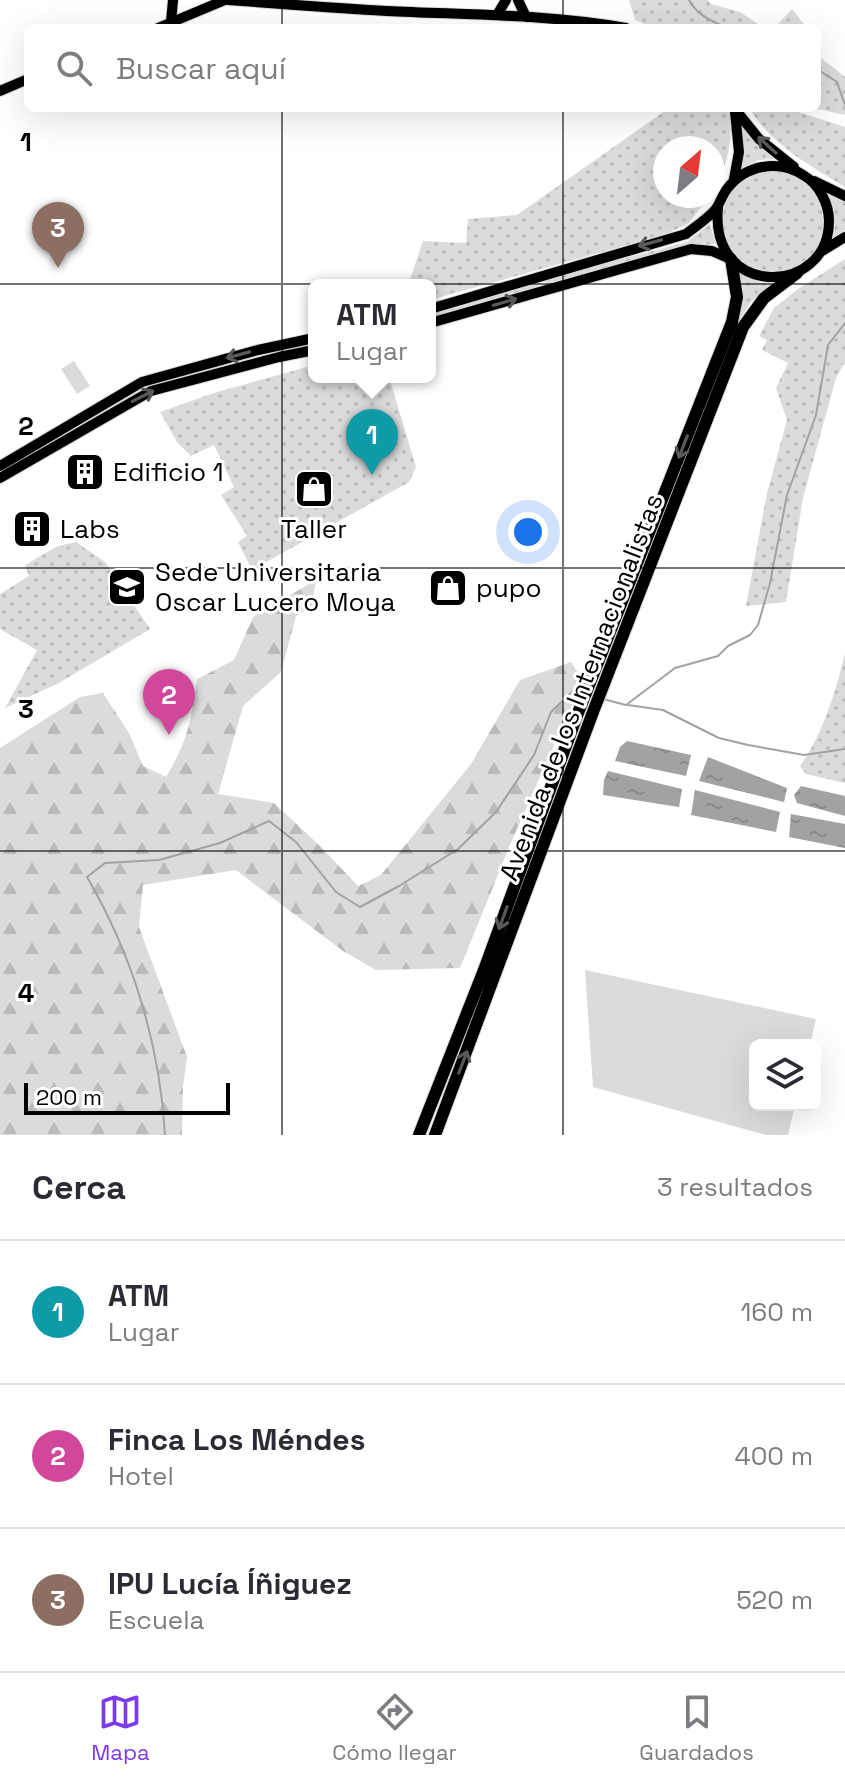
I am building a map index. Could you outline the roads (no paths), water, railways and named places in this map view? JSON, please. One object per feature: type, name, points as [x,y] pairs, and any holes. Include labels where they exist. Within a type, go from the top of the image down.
[{"type":"highway","name":"Avenida de los Internacionalistas","points":[[435,1135],[593,712],[606,661],[732,322],[737,297],[731,259]]},
{"type":"highway","name":"Avenida de los Internacionalistas","points":[[419,1135],[484,970],[578,713],[606,661],[743,327],[764,298],[797,273]]},
{"type":"main road","points":[[171,22],[173,0]]},
{"type":"main road","points":[[167,24],[227,0],[497,15],[590,24]]},
{"type":"main road","points":[[497,15],[506,0]]},
{"type":"main road","points":[[518,0],[526,17]]},
{"type":"main road","points":[[0,91],[24,81]]},
{"type":"main road","points":[[734,179],[739,152],[735,112]]},
{"type":"main road","points":[[718,208],[716,226],[720,244],[745,271],[762,277],[780,278],[797,273],[820,252],[827,237],[828,213],[820,191],[759,139],[737,112]]},
{"type":"main road","points":[[725,191],[734,179],[767,165],[785,167],[845,196]]},
{"type":"main road","points":[[436,307],[686,234],[717,208]]},
{"type":"main road","points":[[820,252],[845,237]]},
{"type":"main road","points":[[436,321],[691,249],[712,251],[731,259]]},
{"type":"main road","points":[[0,466],[142,382],[308,339]]},
{"type":"main road","points":[[0,478],[151,391],[308,351]]},
{"type":"water","points":[[627,741],[691,755],[686,776],[615,761],[620,747]]},
{"type":"water","points":[[708,757],[787,788],[784,802],[699,781]]},
{"type":"water","points":[[608,771],[682,789],[679,807],[603,795]]},
{"type":"water","points":[[801,786],[845,796],[845,816],[797,803],[794,795]]},
{"type":"water","points":[[695,790],[780,812],[776,832],[691,815]]},
{"type":"water","points":[[791,814],[845,824],[845,848],[789,837]]},
{"type":"waterway","points":[[689,0],[696,10],[719,24]]},
{"type":"waterway","points":[[821,72],[837,82],[845,105]]},
{"type":"waterway","points":[[603,699],[626,705],[675,668],[718,656],[728,646],[750,635],[758,625],[770,583],[787,495],[816,415],[828,345],[845,323]]},
{"type":"waterway","points":[[165,1135],[157,1068],[141,1002],[118,938],[87,877],[105,863],[159,860],[220,843],[269,821],[296,842],[336,892],[360,907],[458,849],[496,812],[534,755],[551,712],[573,691],[581,693]]},
{"type":"waterway","points":[[628,705],[663,710],[719,738],[748,745],[804,755],[845,749]]},
{"type":"place","name":"IPU Lucía Íñiguez","points":[[58,268]]},
{"type":"place","name":"Edificio 1","points":[[85,472]]},
{"type":"place","name":"ATM","points":[[372,475]]},
{"type":"place","name":"Taller","points":[[314,489]]},
{"type":"place","name":"Labs","points":[[32,529]]},
{"type":"place","name":"Sede Universitaria Oscar Lucero Moya","points":[[127,587]]},
{"type":"place","name":"pupo","points":[[448,588]]},
{"type":"place","name":"Finca Los Méndes","points":[[169,735]]}]
